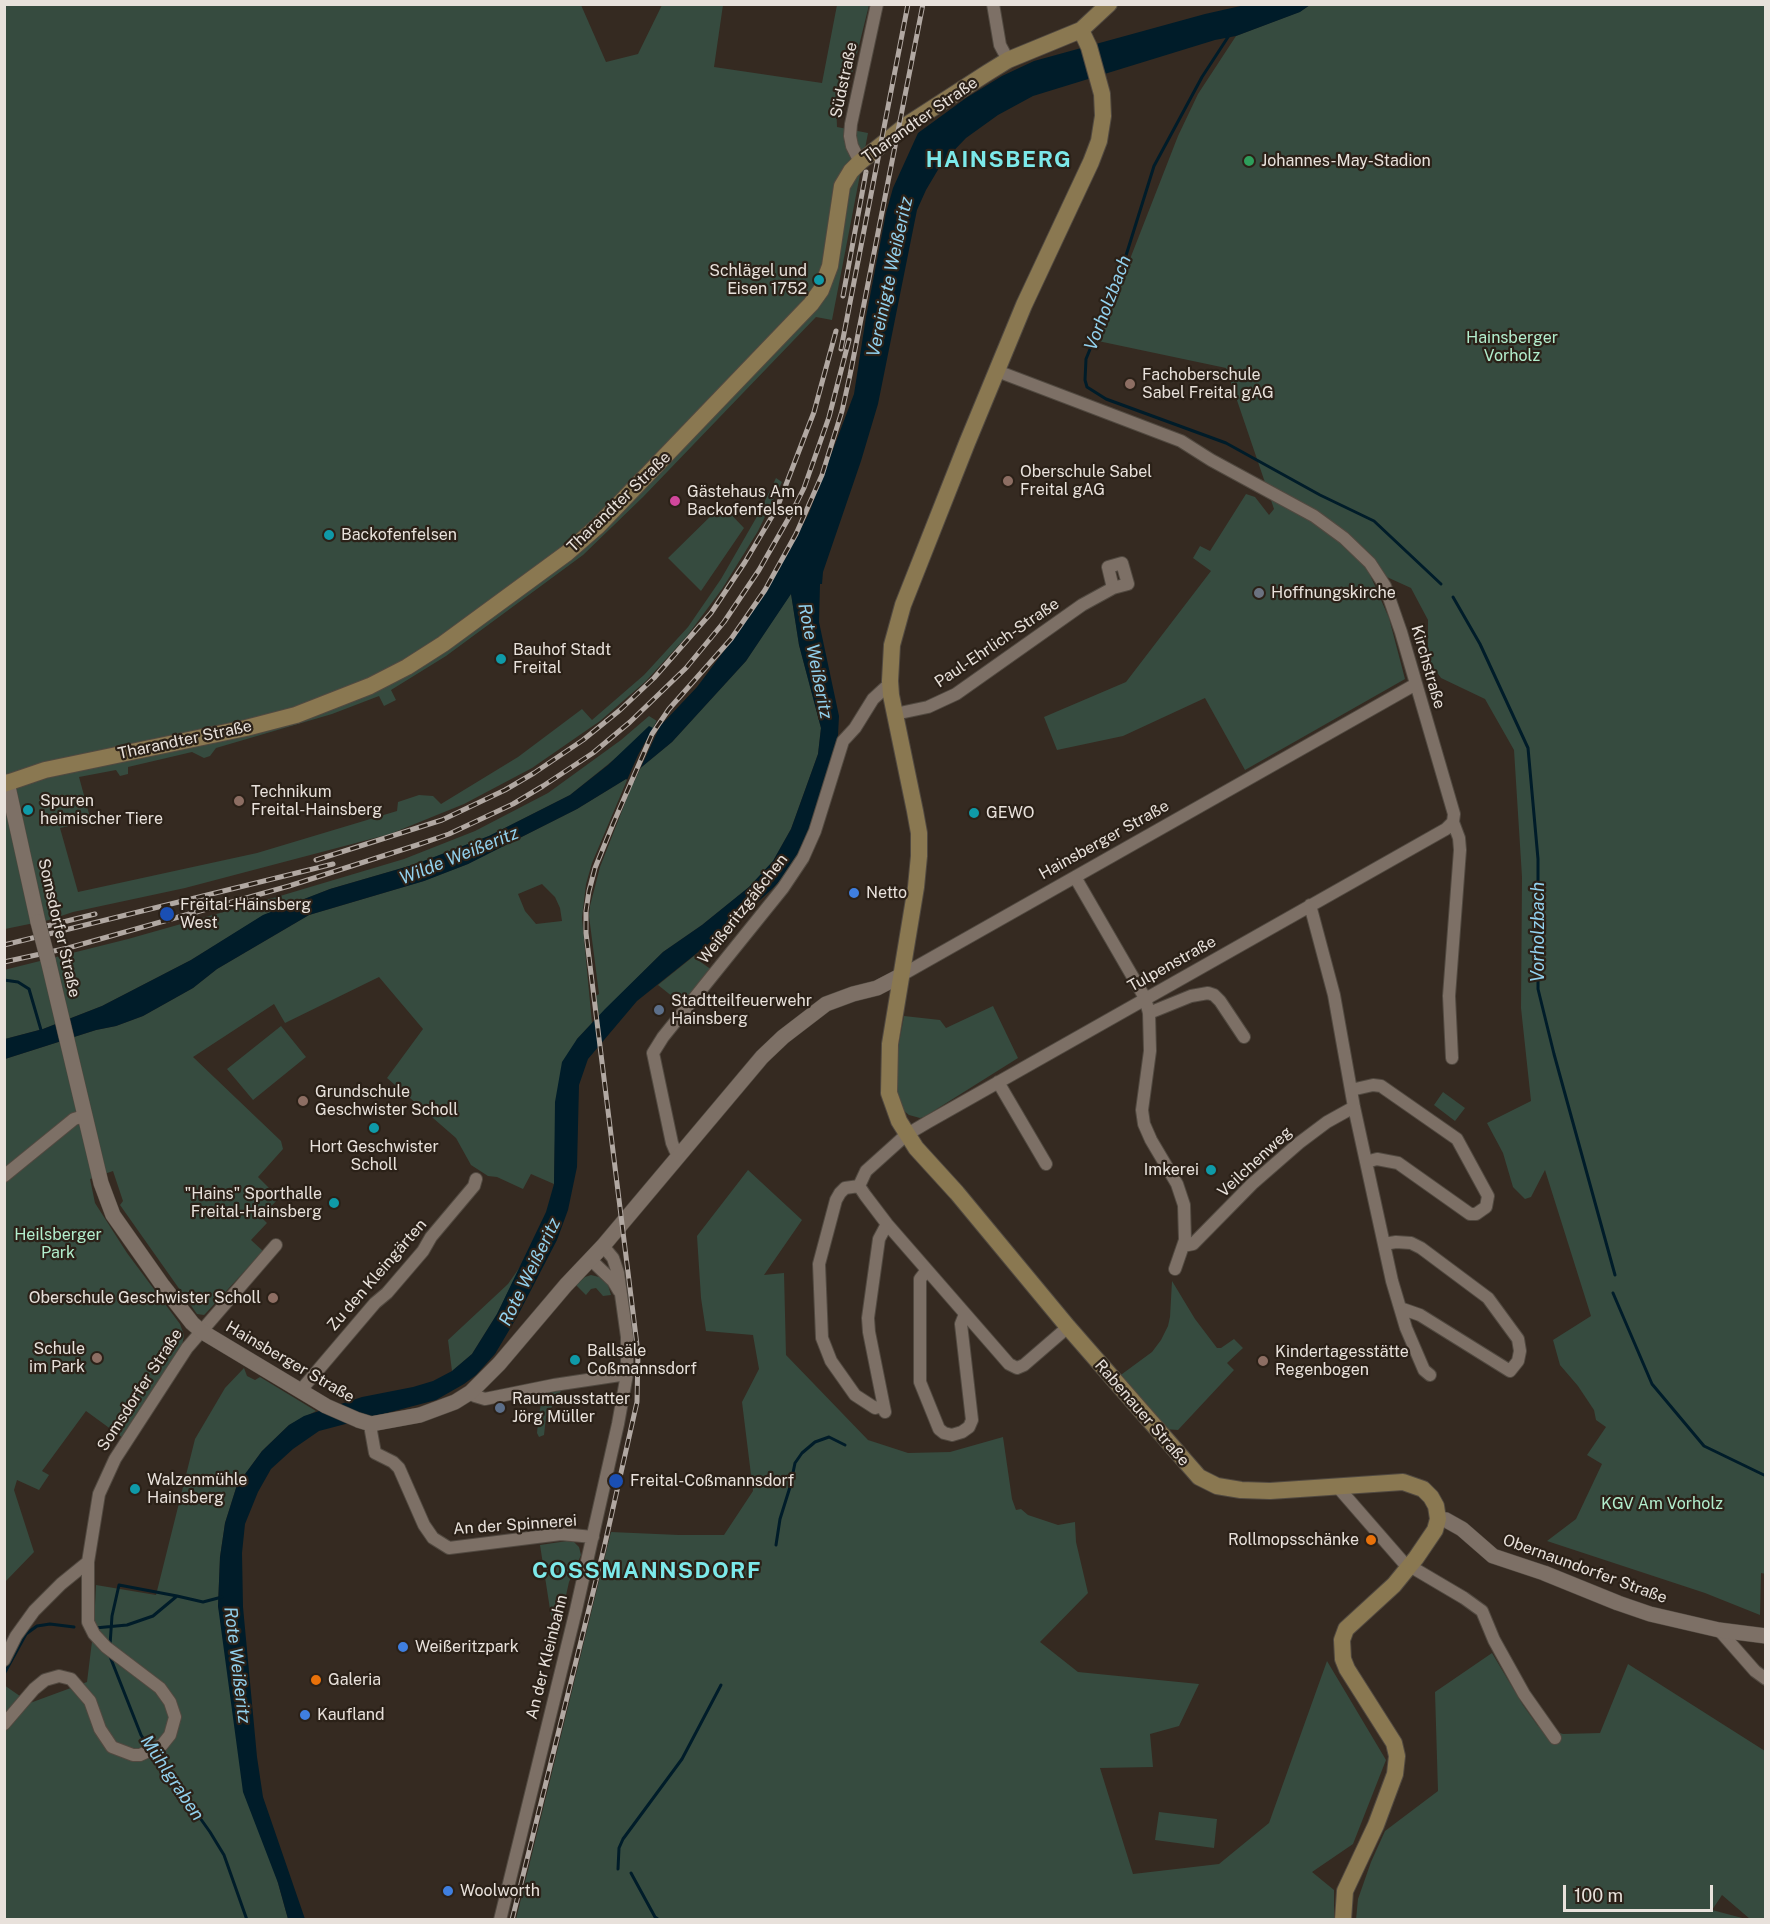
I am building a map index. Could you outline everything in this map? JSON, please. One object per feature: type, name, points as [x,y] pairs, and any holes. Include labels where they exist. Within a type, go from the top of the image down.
[{"type":"main road","points":[[1081,30],[1109,4]]},
{"type":"main road","name":"Tharandter Straße","points":[[6,783],[45,770],[246,728],[296,715],[345,697],[422,658],[567,553],[598,526],[811,304],[821,290],[831,266],[842,186],[860,162],[905,126],[1008,60],[1081,30]]},
{"type":"main road","name":"Rabenauer Straße","points":[[1081,30],[1089,47],[1103,107],[1099,141],[1024,305],[946,493],[903,605],[892,645],[890,685],[915,811],[919,844],[916,887],[890,1044],[888,1075],[892,1103],[906,1135],[1068,1328],[1199,1477],[1217,1486],[1270,1491],[1393,1481],[1414,1484],[1431,1497],[1436,1506],[1438,1519]]},
{"type":"main road","points":[[1342,1920],[1345,1891],[1376,1825],[1395,1774],[1397,1756],[1394,1743],[1347,1669],[1343,1659],[1342,1640],[1346,1629],[1410,1567],[1435,1530],[1438,1519]]},
{"type":"street","name":"Südstraße","points":[[860,162],[852,146],[851,124],[877,4]]},
{"type":"street","points":[[993,4],[1000,45],[1008,60]]},
{"type":"street","name":"Kirchstraße","points":[[997,372],[1164,433],[1314,516],[1344,538],[1370,563],[1385,586],[1416,684],[1454,814],[1453,822],[1457,829],[1460,850],[1449,996],[1452,1059]]},
{"type":"street","name":"Paul-Ehrlich-Straße","points":[[895,714],[928,707],[956,694],[1082,605],[1113,588]]},
{"type":"street","name":"Hainsberger Straße","points":[[603,1246],[762,1057],[826,1004],[877,988],[900,976],[1416,684]]},
{"type":"street","name":"Weißeritzgäßchen","points":[[679,1155],[672,1143],[653,1053],[663,1037],[783,888],[803,858],[815,831],[843,741],[855,728],[873,699],[890,685]]},
{"type":"street","name":"Somsdorfer Straße","points":[[4,1724],[34,1689],[45,1680],[59,1676],[71,1679],[90,1701],[100,1729],[112,1747],[133,1755],[147,1753],[162,1745],[170,1735],[175,1718],[170,1702],[160,1688],[111,1650],[94,1634],[88,1622],[88,1562],[99,1494],[109,1471],[171,1373],[201,1331],[163,1286],[113,1215],[101,1183],[6,783]]},
{"type":"street","name":"Somsdorfer Straße","points":[[4,815],[18,834]]},
{"type":"street","name":"Tulpenstraße","points":[[859,1186],[866,1171],[906,1135],[1446,829],[1453,822]]},
{"type":"street","points":[[1075,877],[1144,999],[1149,1013],[1150,1052],[1142,1110],[1144,1124],[1151,1140],[1182,1196],[1185,1240],[1175,1269]]},
{"type":"street","points":[[1310,905],[1334,995],[1354,1107],[1400,1308],[1424,1370],[1430,1375]]},
{"type":"street","points":[[1149,1013],[1191,996],[1208,993],[1220,1001],[1244,1037]]},
{"type":"street","points":[[998,1082],[1046,1164]]},
{"type":"street","points":[[1351,1090],[1373,1085],[1381,1086],[1457,1139],[1488,1196],[1486,1207],[1476,1214],[1470,1214],[1398,1163],[1377,1159],[1366,1162]]},
{"type":"street","name":"Veilchenweg","points":[[1185,1240],[1188,1245],[1193,1244],[1252,1184],[1291,1149],[1327,1122],[1354,1107]]},
{"type":"street","points":[[4,1176],[74,1119],[84,1116]]},
{"type":"street","name":"Zu den Kleingärten","points":[[301,1390],[375,1303],[387,1293],[419,1256],[431,1237],[474,1186],[476,1179]]},
{"type":"street","points":[[887,1224],[879,1239],[868,1318],[868,1332],[884,1409],[875,1408],[855,1395],[831,1361],[822,1338],[819,1264],[836,1200],[845,1188],[859,1186],[887,1224],[1009,1364],[1017,1368],[1024,1365],[1068,1328]]},
{"type":"street","points":[[1384,1244],[1411,1243],[1421,1248],[1488,1298],[1518,1339],[1520,1351],[1518,1361],[1510,1371],[1420,1315],[1400,1308]]},
{"type":"street","points":[[201,1331],[276,1245]]},
{"type":"street","points":[[365,1422],[420,1415],[455,1402],[471,1392],[510,1351],[566,1284],[603,1246]]},
{"type":"street","name":"An der Kleinbahn","points":[[500,1920],[592,1538],[627,1374],[627,1337],[618,1273],[613,1258],[603,1246]]},
{"type":"street","name":"An der Kleinbahn","points":[[591,1260],[613,1281],[621,1295]]},
{"type":"street","points":[[927,1270],[920,1279],[920,1382],[939,1429],[952,1435],[969,1427],[972,1420],[961,1324],[965,1314]]},
{"type":"street","name":"Hainsberger Straße","points":[[201,1331],[326,1406],[365,1422]]},
{"type":"street","points":[[471,1392],[485,1399],[554,1385],[627,1374]]},
{"type":"street","name":"An der Spinnerei","points":[[365,1422],[371,1431],[375,1453],[393,1462],[399,1468],[424,1525],[433,1538],[449,1548],[561,1534],[592,1538]]},
{"type":"street","points":[[1336,1485],[1403,1562],[1482,1611],[1494,1640],[1524,1694],[1555,1738]]},
{"type":"street","name":"Obernaundorfer Straße","points":[[1438,1519],[1446,1520],[1462,1529],[1493,1556],[1544,1573],[1618,1603],[1650,1614],[1719,1630],[1766,1636]]},
{"type":"street","points":[[4,1659],[16,1636],[34,1611],[61,1584],[88,1562]]},
{"type":"street","points":[[1719,1630],[1755,1671],[1766,1679]]},
{"type":"green space","points":[[4,5],[581,5],[606,62],[638,54],[662,5],[723,5],[714,67],[822,83],[837,5],[869,5],[849,86],[836,100],[837,127],[868,133],[832,320],[816,317],[643,497],[583,555],[446,656],[391,690],[396,700],[384,706],[379,696],[332,714],[216,748],[210,756],[204,758],[192,752],[128,767],[128,774],[120,776],[116,770],[79,777],[91,821],[60,828],[78,892],[257,853],[397,811],[398,802],[419,795],[433,796],[441,804],[518,757],[582,709],[592,720],[644,675],[688,627],[721,579],[759,513],[776,478],[782,482],[758,531],[722,589],[687,636],[646,681],[600,721],[532,768],[464,804],[390,834],[185,888],[5,929]]},
{"type":"green space","name":"Hainsberger Vorholz","points":[[1310,5],[1765,5],[1766,1574],[1761,1573],[1760,1615],[1705,1593],[1547,1541],[1576,1519],[1602,1464],[1587,1455],[1606,1427],[1596,1420],[1594,1410],[1560,1365],[1553,1340],[1591,1316],[1545,1170],[1531,1197],[1525,1199],[1513,1187],[1503,1153],[1487,1123],[1531,1101],[1521,1008],[1522,877],[1514,750],[1485,699],[1441,678],[1428,660],[1428,620],[1411,588],[1367,568],[1389,618],[1405,679],[1245,770],[1205,698],[1123,736],[1057,750],[1044,717],[1126,682],[1211,571],[1193,558],[1200,546],[1210,551],[1246,494],[1255,497],[1269,515],[1274,509],[1226,368],[1098,341],[1178,136],[1198,94],[1236,36],[1299,12]]},
{"type":"green space","points":[[722,505],[744,528],[701,591],[668,558]]},
{"type":"green space","points":[[791,593],[799,645],[821,728],[818,754],[791,829],[773,861],[749,887],[702,925],[663,952],[599,1016],[596,996],[599,994],[589,916],[590,906],[600,867],[638,770],[672,742],[746,661]]},
{"type":"green space","points":[[649,716],[657,721],[653,728],[570,795],[489,836],[416,864],[330,889],[264,915],[191,960],[102,1006],[43,1029],[5,1039],[4,970],[128,939],[404,859],[475,831],[548,793],[621,740]]},
{"type":"green space","name":"Heilsberger Park","points":[[627,780],[592,863],[586,884],[582,918],[592,1023],[577,1039],[555,1141],[554,1184],[531,1174],[523,1189],[497,1177],[488,1176],[471,1165],[456,1138],[387,1078],[423,1029],[379,977],[285,1023],[274,1004],[193,1057],[281,1141],[283,1149],[258,1177],[279,1198],[261,1217],[267,1223],[251,1240],[263,1251],[204,1315],[197,1314],[120,1205],[123,1201],[113,1171],[90,1179],[95,1203],[127,1253],[180,1324],[184,1335],[182,1346],[123,1438],[86,1411],[42,1471],[49,1475],[39,1490],[17,1480],[14,1490],[34,1552],[5,1582],[5,1059],[143,1016],[193,988],[217,969],[309,915],[424,881],[468,864],[577,809]],"holes":[[[542,884],[555,897],[562,921],[536,924],[525,911],[518,894]]]},
{"type":"green space","points":[[694,956],[712,970],[683,1005],[658,985]]},
{"type":"green space","points":[[993,1006],[1018,1058],[924,1117],[909,1115],[903,1110],[898,1097],[895,1064],[904,1016],[940,1020],[946,1028]]},
{"type":"green space","points":[[281,1026],[306,1057],[253,1100],[227,1069]]},
{"type":"green space","points":[[1443,1092],[1465,1108],[1455,1121],[1434,1105]]},
{"type":"green space","points":[[748,1170],[802,1220],[764,1275],[784,1273],[786,1355],[868,1440],[908,1453],[950,1452],[1003,1437],[1012,1499],[1016,1510],[1021,1509],[1028,1515],[1058,1525],[1075,1522],[1076,1542],[1088,1593],[1040,1642],[1078,1672],[1199,1684],[1179,1726],[1150,1734],[1153,1767],[1100,1768],[1133,1874],[1219,1864],[1269,1823],[1327,1661],[1386,1760],[1353,1844],[1312,1872],[1334,1890],[1334,1919],[516,1919],[611,1532],[724,1535],[753,1491],[742,1402],[759,1369],[753,1335],[706,1331],[701,1298],[697,1236]]},
{"type":"green space","points":[[522,1264],[497,1314],[472,1354],[452,1371],[448,1340],[508,1284]]},
{"type":"green space","points":[[591,1275],[599,1277],[608,1285],[611,1295],[603,1296],[596,1288],[591,1289],[586,1295],[576,1285]]},
{"type":"green space","points":[[1172,1281],[1195,1319],[1217,1348],[1221,1348],[1234,1339],[1243,1348],[1227,1363],[1234,1370],[1178,1430],[1164,1429],[1118,1377],[1152,1352],[1161,1340],[1170,1317]]},
{"type":"green space","points":[[244,1368],[247,1376],[255,1380],[260,1377],[316,1411],[289,1425],[262,1451],[237,1485],[225,1523],[220,1557],[218,1606],[278,1883],[288,1919],[5,1919],[4,1685],[30,1703],[87,1682],[96,1585],[156,1595],[195,1439],[225,1388]]},
{"type":"green space","points":[[562,1389],[546,1417],[544,1435],[539,1437],[537,1433],[539,1413],[544,1393]]},
{"type":"green space","points":[[574,1542],[579,1547],[581,1555],[569,1582],[560,1622],[562,1625],[556,1625],[552,1622],[540,1545]]},
{"type":"green space","points":[[1492,1653],[1538,1726],[1563,1734],[1600,1733],[1628,1664],[1765,1751],[1765,1919],[1750,1919],[1722,1895],[1712,1910],[1746,1919],[1356,1920],[1358,1899],[1385,1831],[1438,1791],[1435,1692]]},
{"type":"green space","points":[[1159,1812],[1217,1819],[1214,1848],[1155,1840]]},
{"type":"water","points":[[1245,5],[1310,5],[1300,12],[1236,36],[1215,40],[1033,96],[998,115],[966,138],[942,163],[917,210],[878,404],[823,572],[822,584],[820,584],[819,622],[839,716],[838,735],[828,778],[808,839],[786,874],[772,889],[737,921],[637,1001],[588,1059],[579,1085],[577,1167],[568,1210],[557,1240],[495,1354],[476,1375],[436,1400],[319,1431],[293,1449],[271,1469],[258,1492],[245,1524],[242,1553],[243,1607],[263,1797],[305,1919],[288,1919],[278,1883],[243,1792],[218,1606],[220,1557],[225,1523],[237,1485],[262,1451],[289,1425],[304,1416],[362,1397],[433,1381],[452,1371],[472,1354],[497,1314],[546,1212],[554,1184],[555,1102],[562,1062],[577,1039],[663,952],[702,925],[749,887],[773,861],[791,829],[818,754],[821,728],[799,645],[791,594],[746,661],[672,742],[638,770],[634,782],[626,779],[577,809],[468,864],[424,881],[309,915],[217,969],[193,988],[143,1016],[5,1059],[5,1039],[43,1029],[102,1006],[191,960],[263,915],[330,889],[416,864],[489,836],[570,795],[608,765],[649,726],[653,728],[657,721],[662,724],[697,687],[736,635],[786,557],[809,513],[854,394],[886,213],[893,188],[918,133],[966,98],[1002,76],[1034,61]]},
{"type":"pier","points":[[657,721],[661,724],[634,782],[627,780],[638,755]]},
{"type":"waterway","name":"Vorholzbach","points":[[1230,34],[1202,77],[1154,166],[1118,281],[1086,359],[1087,387],[1106,399],[1226,443],[1320,495],[1374,521],[1441,584]]},
{"type":"waterway","name":"Vorholzbach","points":[[1453,597],[1480,644],[1528,748],[1538,859],[1538,989],[1615,1275]]},
{"type":"waterway","points":[[4,980],[18,982],[29,989],[41,1030]]},
{"type":"waterway","name":"Vorholzbach","points":[[1613,1293],[1652,1384],[1704,1446],[1766,1476]]},
{"type":"waterway","points":[[776,1545],[780,1519],[795,1463],[802,1453],[815,1442],[829,1437],[845,1445]]},
{"type":"waterway","name":"Mühlgraben","points":[[110,1645],[112,1616],[119,1585],[177,1596]]},
{"type":"waterway","points":[[95,1628],[127,1625],[153,1616],[177,1596],[203,1602],[222,1597]]},
{"type":"waterway","points":[[4,1674],[26,1634],[37,1626],[50,1624],[74,1627]]},
{"type":"waterway","name":"Mühlgraben","points":[[109,1654],[141,1735],[149,1747]]},
{"type":"waterway","points":[[618,1869],[619,1848],[623,1839],[682,1759],[721,1685]]},
{"type":"waterway","name":"Mühlgraben","points":[[153,1752],[224,1855],[247,1920]]},
{"type":"waterway","points":[[631,1873],[655,1917],[659,1920]]},
{"type":"railway","points":[[841,349],[908,4]]},
{"type":"railway","points":[[512,1920],[604,1548],[637,1402],[638,1353],[586,933],[589,891],[595,868],[652,734],[669,709],[731,639],[765,590],[796,534],[822,475],[842,411],[850,375],[923,4]]},
{"type":"railway","points":[[843,296],[866,172]]},
{"type":"railway","points":[[316,860],[442,820],[505,790],[583,740],[654,678],[711,613],[777,508],[814,412],[836,331]]},
{"type":"railway","points":[[4,962],[68,948],[289,886],[449,834],[513,804],[593,753],[630,722],[686,668],[724,622],[759,570],[804,488],[829,417],[849,340]]},
{"type":"railway","points":[[4,945],[333,864]]},
{"type":"railway","points":[[39,928],[95,914]]},
{"type":"place","name":"Johannes-May-Stadion","points":[[1249,161]]},
{"type":"place","name":"Schlägel und Eisen 1752","points":[[819,280]]},
{"type":"place","name":"Fachoberschule Sabel Freital gAG","points":[[1130,384]]},
{"type":"place","name":"Oberschule Sabel Freital gAG","points":[[1008,481]]},
{"type":"place","name":"Gästehaus Am Backofenfelsen","points":[[675,501]]},
{"type":"place","name":"Backofenfelsen","points":[[329,535]]},
{"type":"place","name":"Hoffnungskirche","points":[[1259,593]]},
{"type":"place","name":"Bauhof Stadt Freital","points":[[501,659]]},
{"type":"place","name":"Technikum Freital-Hainsberg","points":[[239,801]]},
{"type":"place","name":"Spuren heimischer Tiere","points":[[28,810]]},
{"type":"place","name":"GEWO","points":[[974,813]]},
{"type":"place","name":"Netto","points":[[854,893]]},
{"type":"place","name":"Freital-Hainsberg West","points":[[167,914]]},
{"type":"place","name":"Stadtteilfeuerwehr Hainsberg","points":[[659,1010]]},
{"type":"place","name":"Grundschule Geschwister Scholl","points":[[303,1101]]},
{"type":"place","name":"Hort Geschwister Scholl","points":[[374,1128]]},
{"type":"place","name":"Imkerei","points":[[1211,1170]]},
{"type":"place","name":"\"Hains\" Sporthalle Freital-Hainsberg","points":[[334,1203]]},
{"type":"place","name":"Oberschule Geschwister Scholl","points":[[273,1298]]},
{"type":"place","name":"Schule im Park","points":[[97,1358]]},
{"type":"place","name":"Ballsäle Coßmannsdorf","points":[[575,1360]]},
{"type":"place","name":"Kindertagesstätte Regenbogen","points":[[1263,1361]]},
{"type":"place","name":"Raumausstatter Jörg Müller","points":[[500,1408]]},
{"type":"place","name":"Freital-Coßmannsdorf","points":[[616,1481]]},
{"type":"place","name":"Walzenmühle Hainsberg","points":[[135,1489]]},
{"type":"place","name":"Rollmopsschänke","points":[[1371,1540]]},
{"type":"place","name":"Weißeritzpark","points":[[403,1647]]},
{"type":"place","name":"Galeria","points":[[316,1680]]},
{"type":"place","name":"Kaufland","points":[[305,1715]]},
{"type":"place","name":"Woolworth","points":[[448,1891]]},
{"type":"district","name":"HAINSBERG","points":[[999,160]]},
{"type":"district","name":"COSSMANNSDORF","points":[[647,1571]]},
{"type":"water label","name":"Vereinigte Weißeritz","points":[[890,277]]},
{"type":"water label","name":"Rote Weißeritz","points":[[815,661]]},
{"type":"water label","name":"Wilde Weißeritz","points":[[459,856]]},
{"type":"water label","name":"Rote Weißeritz","points":[[530,1272]]},
{"type":"water label","name":"Rote Weißeritz","points":[[237,1665]]},
{"type":"park label","name":"KGV Am Vorholz","points":[[1662,1504]]}]
